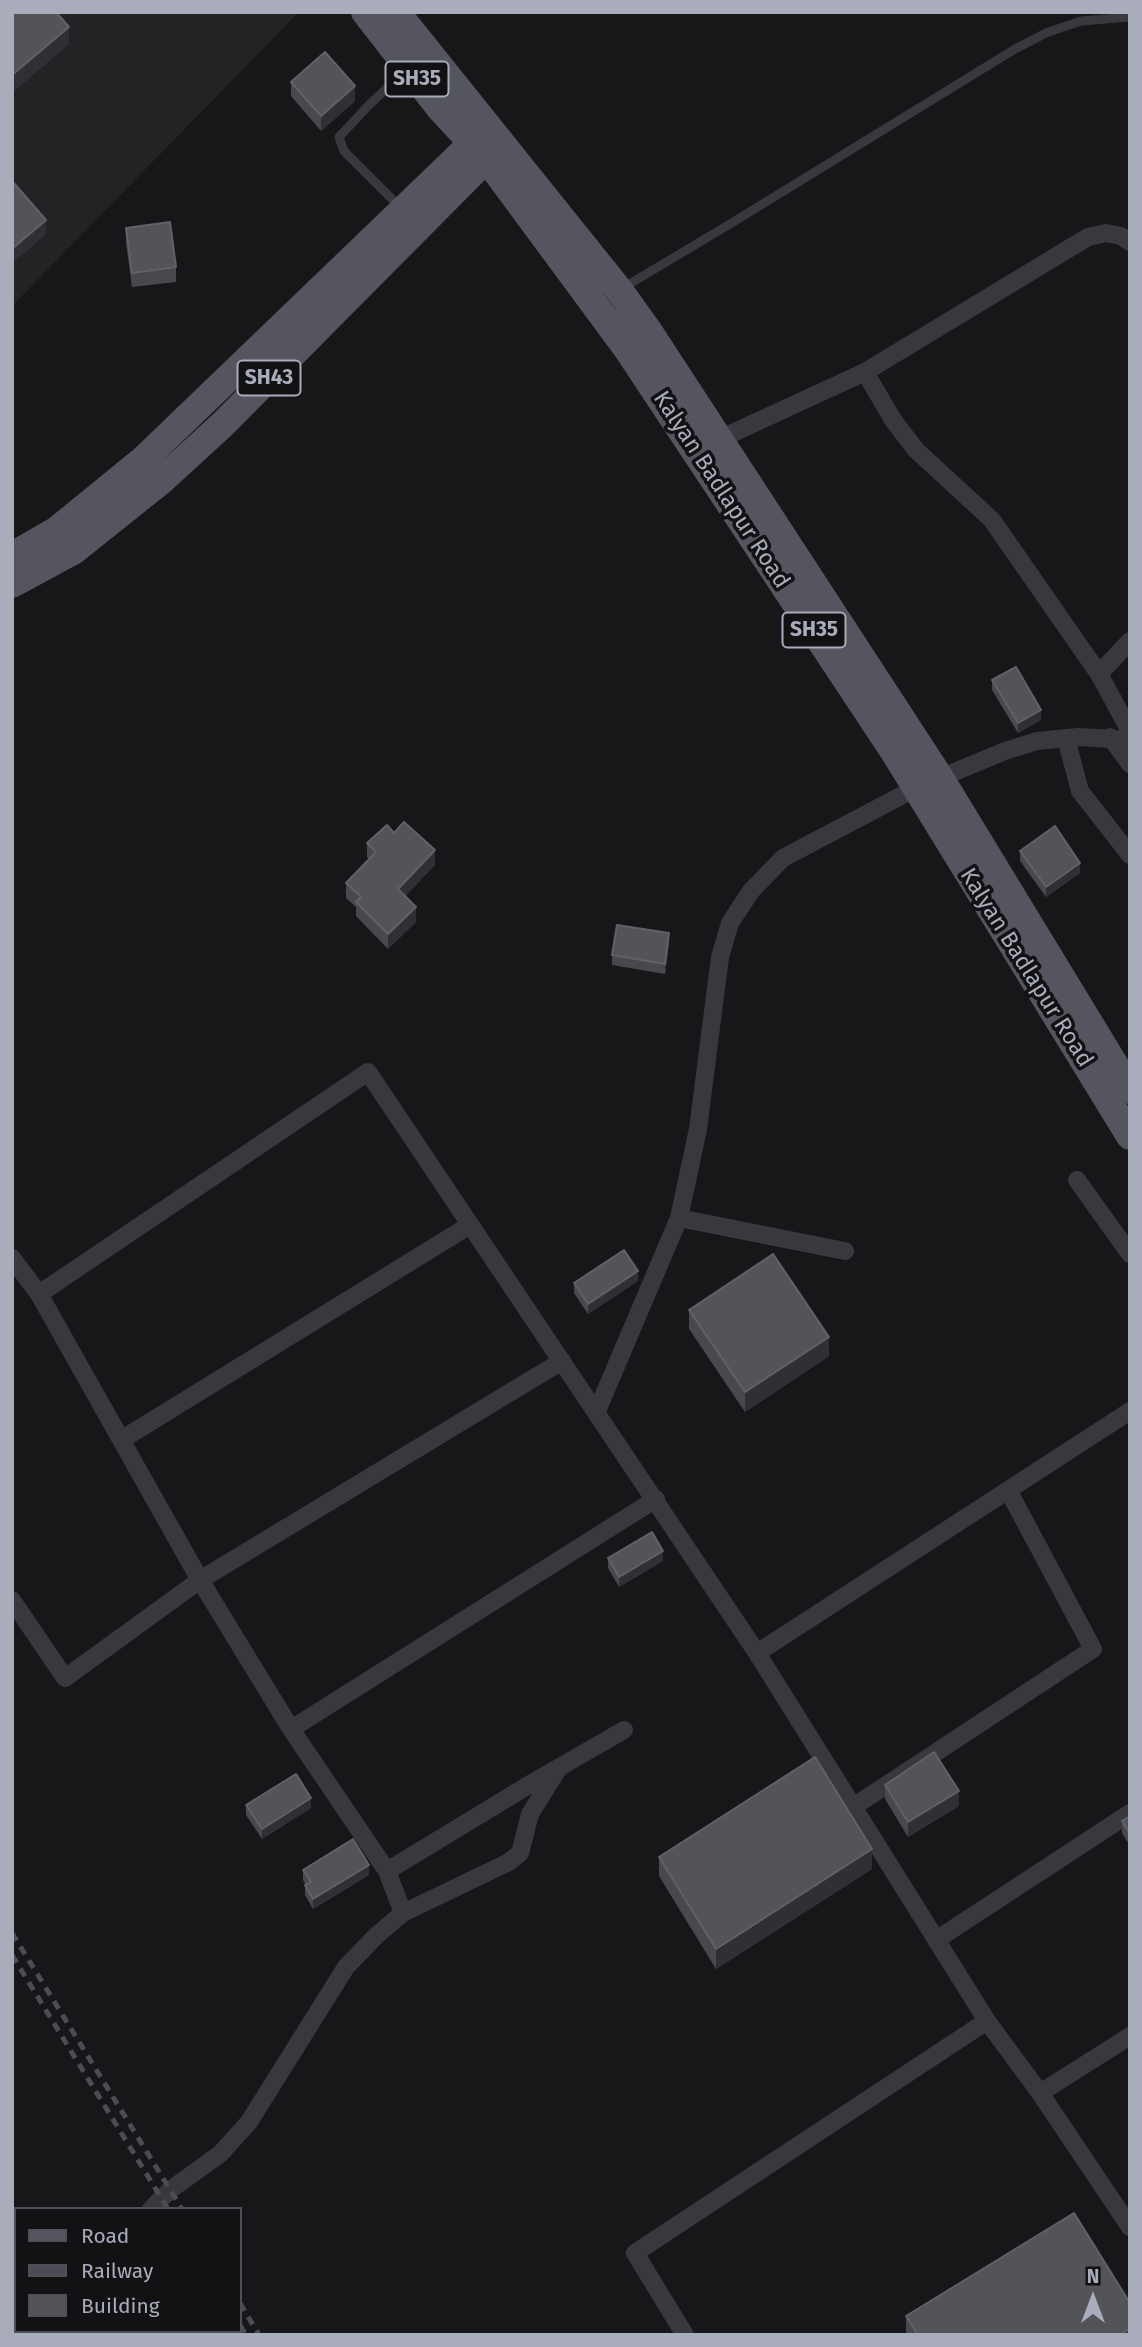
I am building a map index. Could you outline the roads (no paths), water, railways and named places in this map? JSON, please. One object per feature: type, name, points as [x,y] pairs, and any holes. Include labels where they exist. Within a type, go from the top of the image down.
[{"type":"main road","name":"Kalyan Badlapur Road","points":[[365,12],[439,107],[488,143]]},
{"type":"main road","name":"Kalyan Badlapur Road","points":[[396,12],[488,143],[607,297],[707,445],[893,750],[928,783],[1130,1090]]},
{"type":"main road","name":"SH43","points":[[12,556],[57,530],[144,460],[403,210],[488,143]]},
{"type":"main road","name":"SH43","points":[[12,584],[73,551],[162,480],[222,425],[488,143]]},
{"type":"main road","name":"Kalyan Badlapur Road","points":[[928,783],[1130,1136]]},
{"type":"street","points":[[707,445],[864,372],[1088,237],[1106,233],[1121,236],[1130,242]]},
{"type":"street","points":[[864,372],[892,420],[916,450],[992,520],[1099,674],[1130,731]]},
{"type":"street","points":[[1099,674],[1130,641]]},
{"type":"street","points":[[1110,737],[1130,764]]},
{"type":"street","points":[[597,1411],[678,1217],[692,1167],[720,957],[730,922],[751,891],[783,858],[928,783],[1005,751],[1037,741],[1066,738],[1110,737],[1130,740]]},
{"type":"street","points":[[1066,738],[1080,792],[1130,855]]},
{"type":"street","points":[[39,1294],[368,1072],[757,1653],[988,2021],[1130,2227]]},
{"type":"street","points":[[1077,1180],[1130,1254]]},
{"type":"street","points":[[678,1217],[845,1251]]},
{"type":"street","points":[[121,1440],[470,1225]]},
{"type":"street","points":[[12,1258],[39,1294],[200,1580],[291,1729],[387,1871],[403,1913]]},
{"type":"street","points":[[12,1600],[65,1678],[200,1580],[562,1361]]},
{"type":"street","points":[[757,1653],[1130,1410]]},
{"type":"street","points":[[853,1807],[1093,1649],[1008,1490]]},
{"type":"street","points":[[291,1729],[656,1500]]},
{"type":"street","points":[[387,1871],[624,1730]]},
{"type":"street","points":[[153,2207],[170,2190],[220,2154],[249,2122],[346,1967],[377,1935],[403,1913],[499,1867],[520,1853],[530,1814],[560,1766]]},
{"type":"street","points":[[936,1940],[1130,1813]]},
{"type":"street","points":[[685,2335],[635,2253],[988,2021]]},
{"type":"street","points":[[1040,2093],[1130,2036]]},
{"type":"lane","points":[[607,297],[1035,38],[1081,22],[1130,17]]},
{"type":"lane","points":[[403,210],[344,151],[339,137],[408,68]]},
{"type":"railway","points":[[12,1933],[181,2207]]},
{"type":"railway","points":[[12,1955],[167,2207]]},
{"type":"railway","points":[[242,2306],[259,2335]]},
{"type":"railway","points":[[242,2328],[246,2335]]}]
